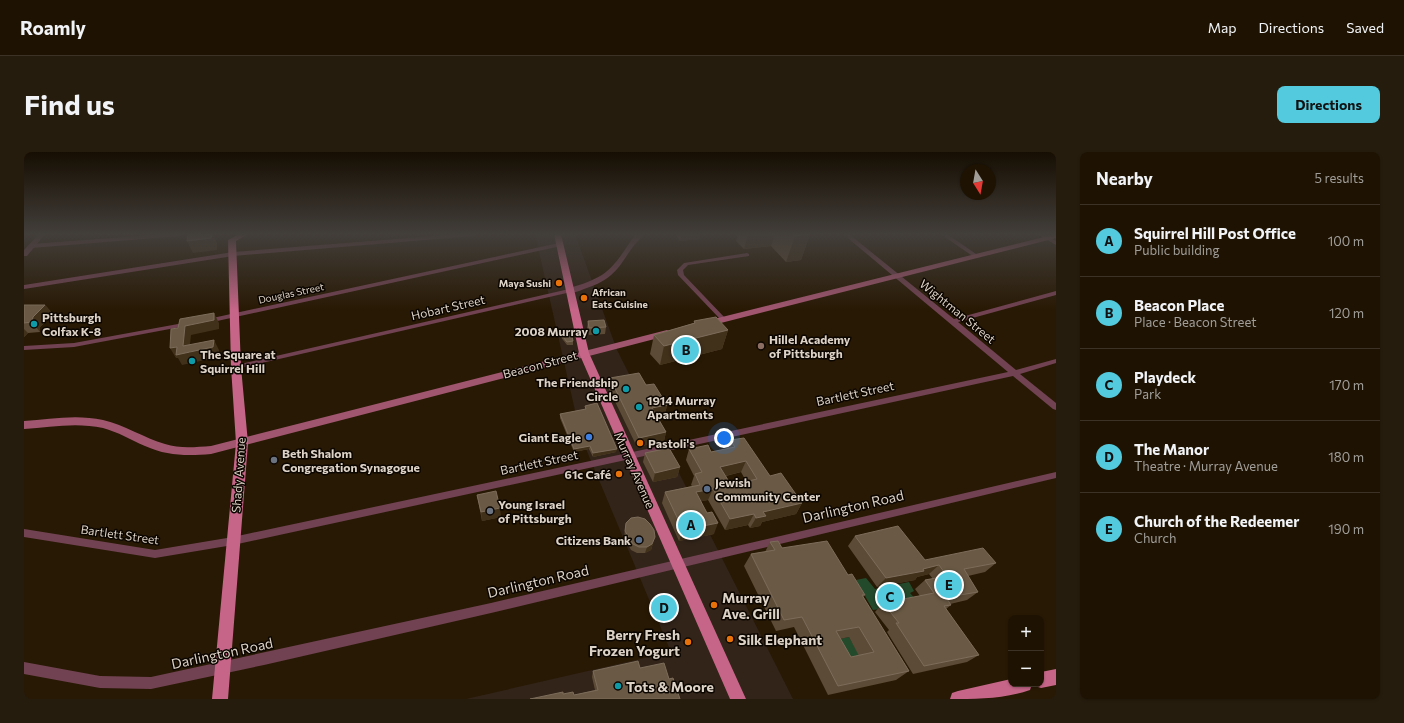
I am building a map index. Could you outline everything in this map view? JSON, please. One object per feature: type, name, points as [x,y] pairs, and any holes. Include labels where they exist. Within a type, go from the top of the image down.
[{"type":"main road","name":"Shady Avenue","points":[[220,699],[242,442],[236,367],[233,260]]},
{"type":"main road","name":"Murray Avenue","points":[[563,260],[584,353],[628,456],[738,699]]},
{"type":"main road","points":[[694,326],[962,260]]},
{"type":"main road","name":"Beacon Street","points":[[24,425],[70,422],[102,424],[126,431],[164,449],[181,452],[211,450],[674,331]]},
{"type":"main road","points":[[1044,679],[1056,677]]},
{"type":"main road","points":[[958,699],[1011,687]]},
{"type":"street","points":[[24,287],[198,260]]},
{"type":"street","name":"Douglas Street","points":[[201,322],[235,316],[489,260]]},
{"type":"street","name":"Hobart Street","points":[[236,367],[570,291],[595,283],[610,275],[618,268],[623,260]]},
{"type":"street","points":[[715,260],[686,264],[680,270],[681,275],[723,319]]},
{"type":"street","name":"Wightman Street","points":[[876,260],[1056,407]]},
{"type":"street","points":[[952,322],[1056,293]]},
{"type":"street","points":[[24,348],[74,345],[194,324]]},
{"type":"street","name":"Bartlett Street","points":[[24,533],[155,554],[233,540],[628,456],[1014,373],[1056,361]]},
{"type":"street","name":"Darlington Road","points":[[24,668],[100,682],[151,683],[222,669],[1056,475]]},
{"type":"shaded area","points":[[541,260],[584,260],[617,350],[793,699],[466,699],[671,652],[581,437]]},
{"type":"green space","points":[[866,578],[875,589],[909,582],[914,591],[910,593],[917,601],[897,607],[873,610],[856,580]]},
{"type":"green space","points":[[849,637],[863,662],[840,667],[826,642]]},
{"type":"building","points":[[24,305],[45,305],[33,317],[32,322],[24,323]]},
{"type":"building","points":[[214,313],[214,320],[185,326],[183,346],[214,340],[213,347],[176,355],[177,347],[170,348],[171,329],[178,328],[180,319]]},
{"type":"building","points":[[716,317],[728,330],[664,346],[654,335],[695,323],[694,321]]},
{"type":"building","points":[[604,320],[606,327],[589,328],[588,321]]},
{"type":"building","points":[[571,332],[573,341],[567,342],[560,333]]},
{"type":"building","points":[[639,373],[646,385],[654,384],[667,405],[652,408],[666,432],[639,438],[610,378]]},
{"type":"building","name":"Giant Eagle","points":[[597,403],[617,449],[593,453],[590,446],[574,449],[560,414],[586,409],[585,406]]},
{"type":"building","points":[[744,438],[770,476],[781,473],[802,503],[763,512],[766,516],[756,518],[754,514],[730,519],[713,489],[696,492],[707,513],[712,512],[718,523],[683,530],[665,492],[700,485],[695,474],[702,472],[689,449],[708,445],[711,452],[735,447],[730,440]],"holes":[[[746,461],[757,479],[731,485],[720,467]]]},
{"type":"building","points":[[669,448],[680,467],[655,473],[645,453]]},
{"type":"building","points":[[496,491],[500,508],[481,512],[477,495]]},
{"type":"building","name":"Citizens Bank","points":[[638,517],[645,519],[654,530],[655,537],[652,544],[647,547],[639,547],[633,544],[625,531],[626,523],[631,518]]},
{"type":"building","points":[[898,526],[925,560],[983,548],[996,563],[964,569],[978,592],[954,596],[955,598],[947,599],[951,605],[944,606],[979,655],[924,666],[896,623],[899,623],[883,603],[934,593],[925,580],[947,576],[939,565],[923,569],[924,571],[886,578],[855,536]]},
{"type":"building","points":[[778,541],[782,548],[827,541],[848,575],[852,574],[865,595],[862,595],[909,671],[838,686],[802,617],[784,620],[751,554],[775,550],[770,542]],"holes":[[[859,627],[874,652],[851,657],[836,631]]]},
{"type":"building","points":[[638,661],[640,668],[664,663],[669,679],[673,678],[680,699],[530,699],[563,692],[563,694],[573,692],[574,695],[598,690],[593,671]]},
{"type":"place","name":"Maya Sushi","points":[[559,283]]},
{"type":"place","name":"African Eats Cuisine","points":[[584,298]]},
{"type":"place","name":"Pittsburgh Colfax K-8","points":[[34,324]]},
{"type":"place","name":"2008 Murray","points":[[596,331]]},
{"type":"place","name":"Hillel Academy of Pittsburgh","points":[[761,346]]},
{"type":"place","name":"Beacon Place","points":[[686,350]]},
{"type":"place","name":"The Square at Squirrel Hill","points":[[192,361]]},
{"type":"place","name":"The Friendship Circle","points":[[626,389]]},
{"type":"place","name":"1914 Murray Apartments","points":[[639,407]]},
{"type":"place","name":"Giant Eagle","points":[[589,437]]},
{"type":"place","name":"Pastoli's","points":[[640,443]]},
{"type":"place","name":"Beth Shalom Congregation Synagogue","points":[[274,460]]},
{"type":"place","name":"61c Café","points":[[619,474]]},
{"type":"place","name":"Jewish Community Center","points":[[707,489]]},
{"type":"place","name":"Young Israel of Pittsburgh","points":[[490,511]]},
{"type":"place","name":"Squirrel Hill Post Office","points":[[691,525]]},
{"type":"place","name":"Citizens Bank","points":[[639,540]]},
{"type":"place","name":"Church of the Redeemer","points":[[949,585]]},
{"type":"place","name":"Playdeck","points":[[890,597]]},
{"type":"place","name":"Murray Ave. Grill","points":[[714,605]]},
{"type":"place","name":"The Manor","points":[[664,608]]},
{"type":"place","name":"Silk Elephant","points":[[730,639]]},
{"type":"place","name":"Berry Fresh Frozen Yogurt","points":[[688,642]]},
{"type":"place","name":"Tots & Moore","points":[[618,686]]}]
